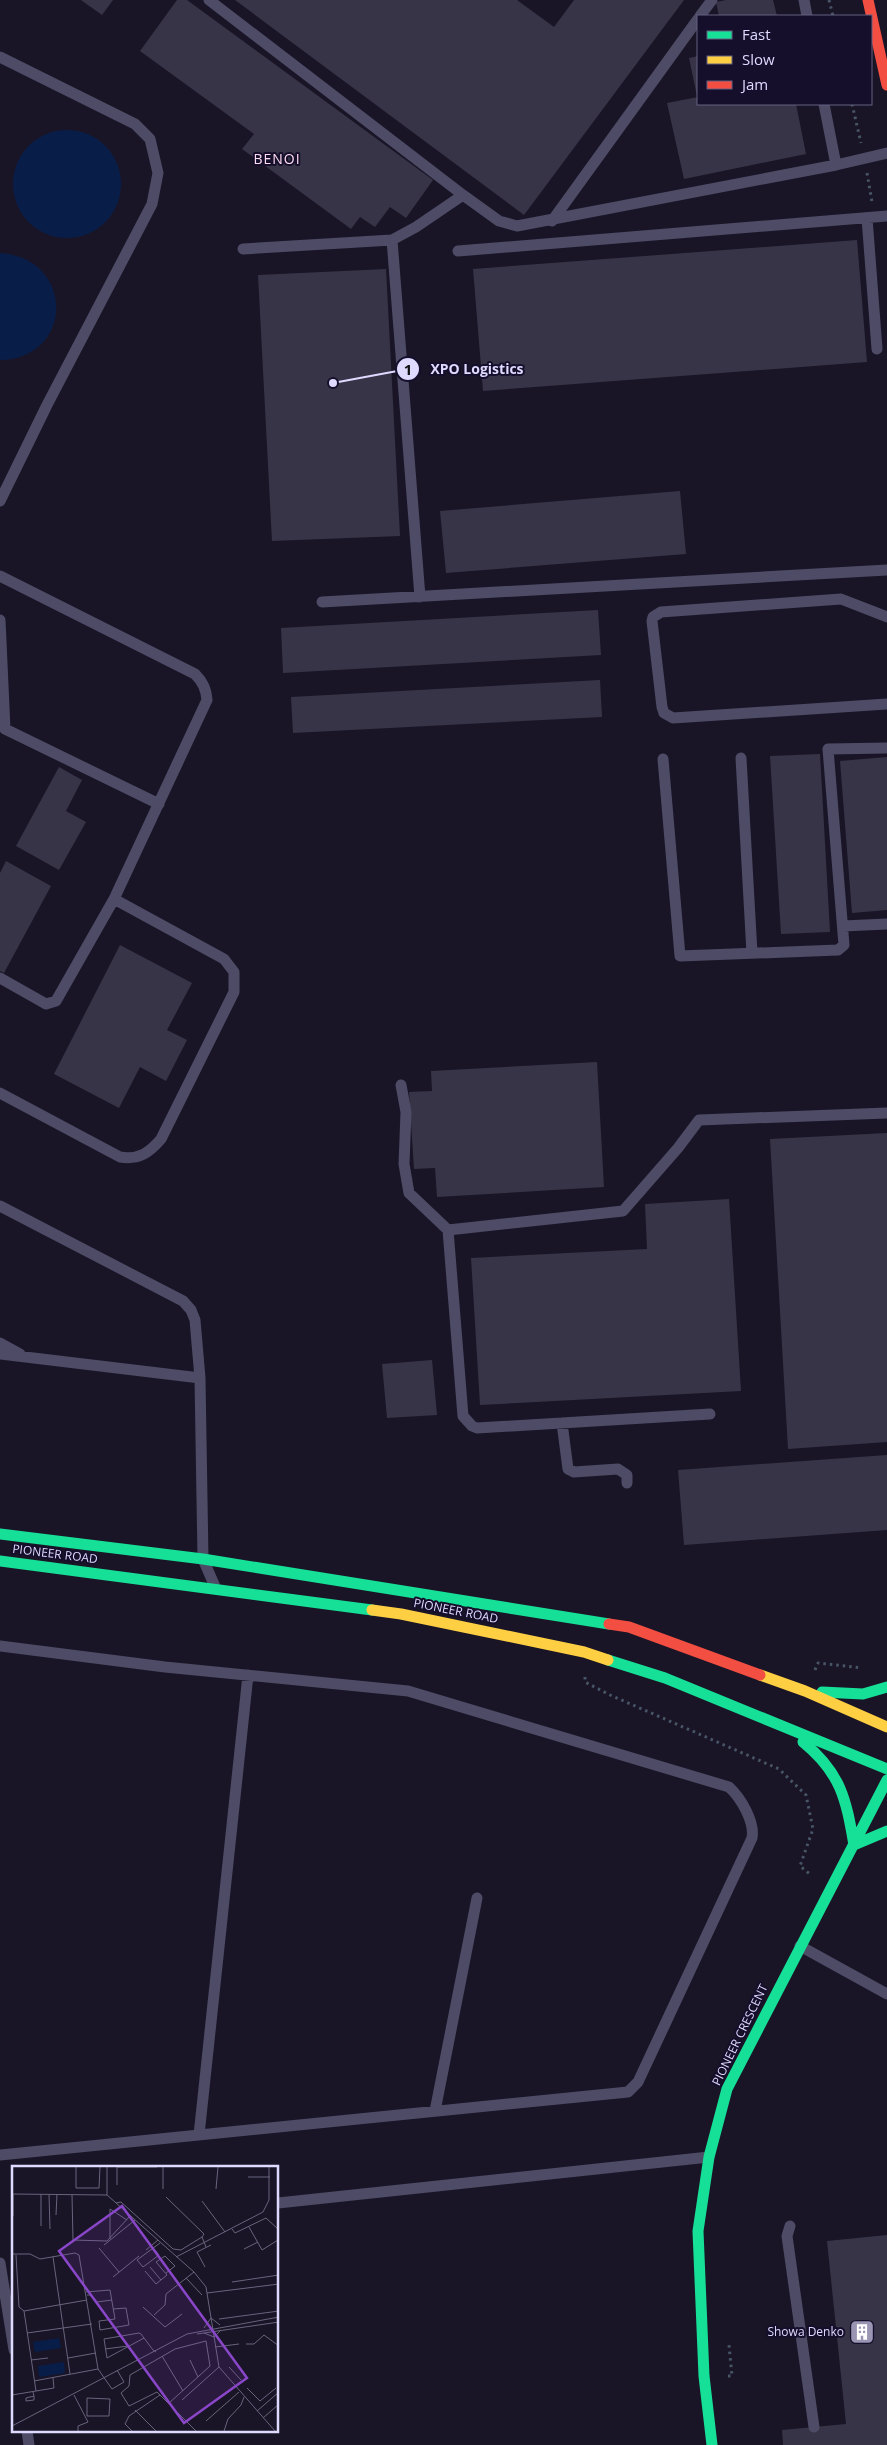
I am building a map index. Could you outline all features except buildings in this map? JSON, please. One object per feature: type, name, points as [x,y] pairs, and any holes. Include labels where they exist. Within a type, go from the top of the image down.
[{"type":"main road","points":[[868,0],[871,15]]},
{"type":"main road","points":[[872,18],[887,85]]},
{"type":"main road","name":"PIONEER ROAD","points":[[0,1534],[203,1559],[629,1627],[805,1691],[887,1727]]},
{"type":"main road","name":"PIONEER ROAD","points":[[0,1561],[401,1614],[584,1652],[665,1678],[887,1769]]},
{"type":"main road","points":[[805,1691],[852,1694],[880,1690],[887,1687]]},
{"type":"main road","points":[[768,1720],[823,1757],[838,1777],[848,1812],[854,1845],[887,1831]]},
{"type":"main road","name":"PIONEER CRESCENT","points":[[712,2445],[704,2376],[698,2231],[709,2157],[727,2088],[887,1780]]},
{"type":"lane","points":[[209,0],[463,195],[499,221],[518,226],[836,166],[887,153]]},
{"type":"lane","points":[[701,15],[712,0]]},
{"type":"lane","points":[[804,0],[807,15]]},
{"type":"lane","points":[[552,221],[697,21]]},
{"type":"lane","points":[[0,57],[135,124],[150,139],[158,173],[152,204],[47,405],[0,501]]},
{"type":"lane","points":[[824,105],[836,166]]},
{"type":"lane","points":[[243,249],[392,240],[416,227],[463,195]]},
{"type":"lane","points":[[458,251],[887,216]]},
{"type":"lane","points":[[867,218],[877,349]]},
{"type":"lane","points":[[392,240],[420,597]]},
{"type":"lane","points":[[322,602],[887,570]]},
{"type":"lane","points":[[0,576],[195,674],[203,682],[207,691],[204,710],[114,900],[56,1000],[46,1004],[0,978]]},
{"type":"lane","points":[[887,617],[841,599],[661,612],[653,617],[652,622],[662,707],[664,714],[673,718],[887,704]]},
{"type":"lane","points":[[0,620],[5,729],[159,804]]},
{"type":"lane","points":[[663,759],[680,956],[838,950],[844,945],[828,749],[887,748]]},
{"type":"lane","points":[[742,758],[752,953]]},
{"type":"lane","points":[[0,1092],[120,1157],[132,1159],[144,1156],[161,1139],[234,992],[234,972],[230,964],[224,960],[114,900]]},
{"type":"lane","points":[[843,926],[887,924]]},
{"type":"lane","points":[[401,1085],[406,1112],[404,1164],[408,1194],[448,1230],[463,1416],[466,1421],[477,1428],[710,1414]]},
{"type":"lane","points":[[448,1230],[623,1211],[700,1120],[887,1113]]},
{"type":"lane","points":[[0,1206],[182,1302],[191,1310],[195,1320],[200,1378],[203,1559],[216,1589]]},
{"type":"lane","points":[[0,1343],[26,1357]]},
{"type":"lane","points":[[0,1354],[200,1378]]},
{"type":"lane","points":[[562,1423],[568,1469],[574,1472],[618,1469],[627,1475],[628,1483]]},
{"type":"lane","points":[[0,1646],[248,1675],[408,1691],[729,1787],[738,1797],[754,1830],[752,1838],[638,2082],[628,2092],[0,2155]]},
{"type":"lane","points":[[200,2135],[248,1675]]},
{"type":"lane","points":[[435,2111],[477,1898]]},
{"type":"lane","points":[[800,1946],[887,1994]]},
{"type":"lane","points":[[279,2203],[709,2157]]},
{"type":"lane","points":[[790,2226],[787,2236],[814,2427]]},
{"type":"lane","points":[[0,2263],[12,2338]]},
{"type":"lane","points":[[27,2432],[29,2445]]},
{"type":"path","points":[[829,0],[833,15]]},
{"type":"path","points":[[584,1652],[585,1682],[610,1695],[779,1769],[806,1795],[813,1829],[800,1866],[831,1890]]},
{"type":"path","points":[[704,2376],[732,2376],[728,2339]]},
{"type":"water","points":[[67,130],[77,131],[97,139],[105,146],[112,154],[120,174],[120,194],[112,214],[105,222],[97,229],[77,237],[67,238],[57,237],[37,229],[29,222],[22,214],[14,194],[13,184],[14,174],[22,154],[29,146],[37,139],[57,131]]},
{"type":"water","points":[[0,253],[25,259],[42,272],[53,289],[56,308],[53,327],[42,343],[25,355],[0,360]]},
{"type":"traffic: fast","points":[[0,1534],[203,1559],[609,1624]]},
{"type":"traffic: fast","points":[[0,1561],[372,1610]]},
{"type":"traffic: fast","points":[[608,1660],[665,1678],[887,1769]]},
{"type":"traffic: fast","points":[[822,1692],[863,1694],[887,1687]]},
{"type":"traffic: fast","points":[[803,1742],[826,1765],[840,1788],[848,1814],[854,1845],[887,1831]]},
{"type":"traffic: fast","points":[[712,2445],[704,2376],[698,2231],[709,2157],[727,2089],[887,1780]]},
{"type":"traffic: slow","points":[[372,1610],[401,1614],[584,1652],[608,1660]]},
{"type":"traffic: slow","points":[[760,1675],[805,1691],[887,1727]]},
{"type":"traffic: jam","points":[[868,0],[871,15]]},
{"type":"traffic: jam","points":[[872,18],[887,85]]},
{"type":"traffic: jam","points":[[609,1624],[629,1627],[760,1675]]},
{"type":"place","name":"XPO Logistics","points":[[333,383]]},
{"type":"place","name":"Showa Denko","points":[[862,2332]]},
{"type":"district","name":"BENOI","points":[[277,159]]}]
